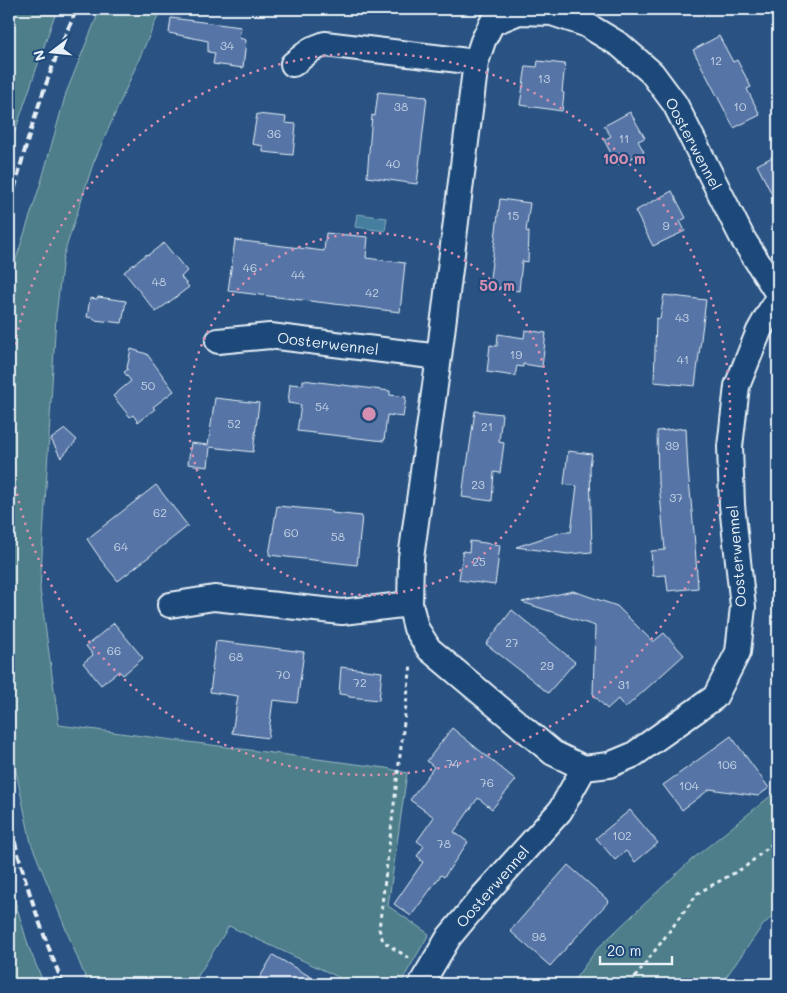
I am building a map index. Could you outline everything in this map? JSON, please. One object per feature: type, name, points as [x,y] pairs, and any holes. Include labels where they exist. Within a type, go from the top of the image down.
[{"type":"street","name":"Oosterwennel","points":[[519,12],[552,13],[585,24],[620,45],[652,73],[674,104],[742,239],[778,296],[759,331],[737,386],[730,447],[732,505],[743,607],[738,652],[715,697],[633,755],[609,765],[584,768],[552,754],[429,649],[416,628],[410,604],[411,558],[439,358],[476,62],[491,16],[519,12]]},
{"type":"street","points":[[293,64],[312,49],[325,44],[476,62]]},
{"type":"street","name":"Oosterwennel","points":[[218,341],[270,336],[439,358]]},
{"type":"street","points":[[170,605],[214,598],[342,612],[410,604]]},
{"type":"street","name":"Oosterwennel","points":[[421,984],[449,937],[483,896],[560,811],[584,768]]},
{"type":"path","points":[[412,663],[379,929],[382,941],[415,961]]},
{"type":"path","points":[[630,984],[698,893],[745,867],[778,839]]},
{"type":"green space","points":[[9,9],[59,9],[53,20],[9,149]]},
{"type":"green space","points":[[100,9],[161,9],[93,164],[63,257],[56,316],[40,589],[59,725],[386,768],[407,773],[388,906],[429,934],[400,984],[350,984],[229,926],[193,984],[88,984],[31,843],[9,738],[9,281],[42,179],[66,93]]},
{"type":"green space","points":[[778,790],[778,911],[763,925],[721,984],[571,984],[598,948],[690,861]]},
{"type":"green space","points":[[9,881],[29,948],[44,984],[9,984]]},
{"type":"water","points":[[357,214],[387,218],[385,231],[355,227]]},
{"type":"building","points":[[171,18],[241,27],[239,38],[246,40],[243,68],[213,64],[215,53],[208,52],[208,41],[169,33]]},
{"type":"building","points":[[719,36],[733,62],[737,60],[751,87],[747,89],[760,115],[734,128],[693,50]]},
{"type":"building","points":[[538,61],[565,64],[562,111],[520,105],[526,66],[537,67]]},
{"type":"building","points":[[378,92],[427,97],[417,184],[367,177],[372,115],[375,116]]},
{"type":"building","points":[[630,112],[645,138],[638,141],[644,152],[617,165],[604,140],[611,136],[604,126]]},
{"type":"building","points":[[257,114],[286,117],[285,123],[296,124],[293,155],[263,152],[263,146],[252,144]]},
{"type":"building","points":[[778,154],[778,206],[757,165]]},
{"type":"building","points":[[672,191],[686,218],[680,221],[685,231],[653,246],[635,211]]},
{"type":"building","points":[[500,199],[530,203],[526,231],[529,232],[528,262],[522,261],[519,291],[489,286]]},
{"type":"building","points":[[326,233],[368,237],[366,258],[405,263],[400,312],[228,291],[235,240],[324,251]]},
{"type":"building","points":[[164,243],[187,271],[181,277],[189,287],[156,312],[124,272]]},
{"type":"building","points":[[664,295],[706,300],[695,386],[654,382],[656,318],[660,319]]},
{"type":"building","points":[[98,297],[126,301],[122,323],[94,320],[94,318],[87,317],[90,298],[97,299]]},
{"type":"building","points":[[525,330],[546,333],[542,367],[523,364],[523,367],[517,366],[515,376],[487,372],[490,345],[497,346],[498,334],[524,338]]},
{"type":"building","points":[[131,349],[147,354],[174,391],[153,407],[155,409],[138,422],[133,415],[130,417],[113,396],[131,381],[124,372],[128,369]]},
{"type":"building","points":[[303,380],[390,391],[390,395],[406,397],[403,417],[387,415],[384,441],[297,431],[301,405],[288,403],[290,384],[303,385]]},
{"type":"building","points":[[215,398],[259,403],[253,452],[210,447],[208,467],[188,464],[191,443],[208,445]]},
{"type":"building","points":[[475,411],[502,414],[499,442],[504,443],[500,473],[494,472],[492,501],[462,497]]},
{"type":"building","points":[[686,428],[698,588],[668,591],[666,575],[653,576],[651,551],[665,550],[658,483],[657,431]]},
{"type":"building","points":[[65,429],[77,440],[61,458],[51,439]]},
{"type":"building","points":[[568,451],[592,454],[590,466],[592,552],[568,554],[516,547],[562,532],[571,532],[577,486],[564,484]]},
{"type":"building","points":[[156,485],[188,526],[118,581],[87,539]]},
{"type":"building","points":[[277,506],[362,516],[357,565],[269,555]]},
{"type":"building","points":[[470,541],[500,545],[495,585],[459,580],[463,551],[469,552]]},
{"type":"building","points":[[573,591],[617,606],[653,642],[664,633],[684,655],[625,708],[618,699],[607,709],[593,694],[595,626],[522,602]]},
{"type":"building","points":[[512,610],[575,662],[548,693],[486,644]]},
{"type":"building","points":[[114,623],[143,658],[123,675],[119,671],[101,685],[83,663],[93,655],[86,646]]},
{"type":"building","points":[[216,641],[304,652],[297,703],[273,700],[268,738],[232,733],[238,696],[210,692]]},
{"type":"building","points":[[341,667],[382,672],[379,700],[339,694]]},
{"type":"building","points":[[452,728],[516,780],[492,809],[478,798],[454,832],[468,842],[444,877],[441,875],[411,916],[394,904],[423,862],[417,856],[424,846],[417,841],[434,817],[410,800],[434,767],[427,761]]},
{"type":"building","points":[[731,736],[769,788],[758,796],[710,789],[682,810],[663,785]]},
{"type":"building","points":[[630,810],[658,843],[635,862],[626,851],[615,860],[596,838]]},
{"type":"building","points":[[568,865],[609,901],[550,966],[510,931]]},
{"type":"building","points":[[273,955],[323,984],[256,984]]},
{"type":"railway","points":[[9,212],[38,108],[56,58],[77,9]]},
{"type":"railway","points":[[9,818],[33,902],[63,984]]}]
